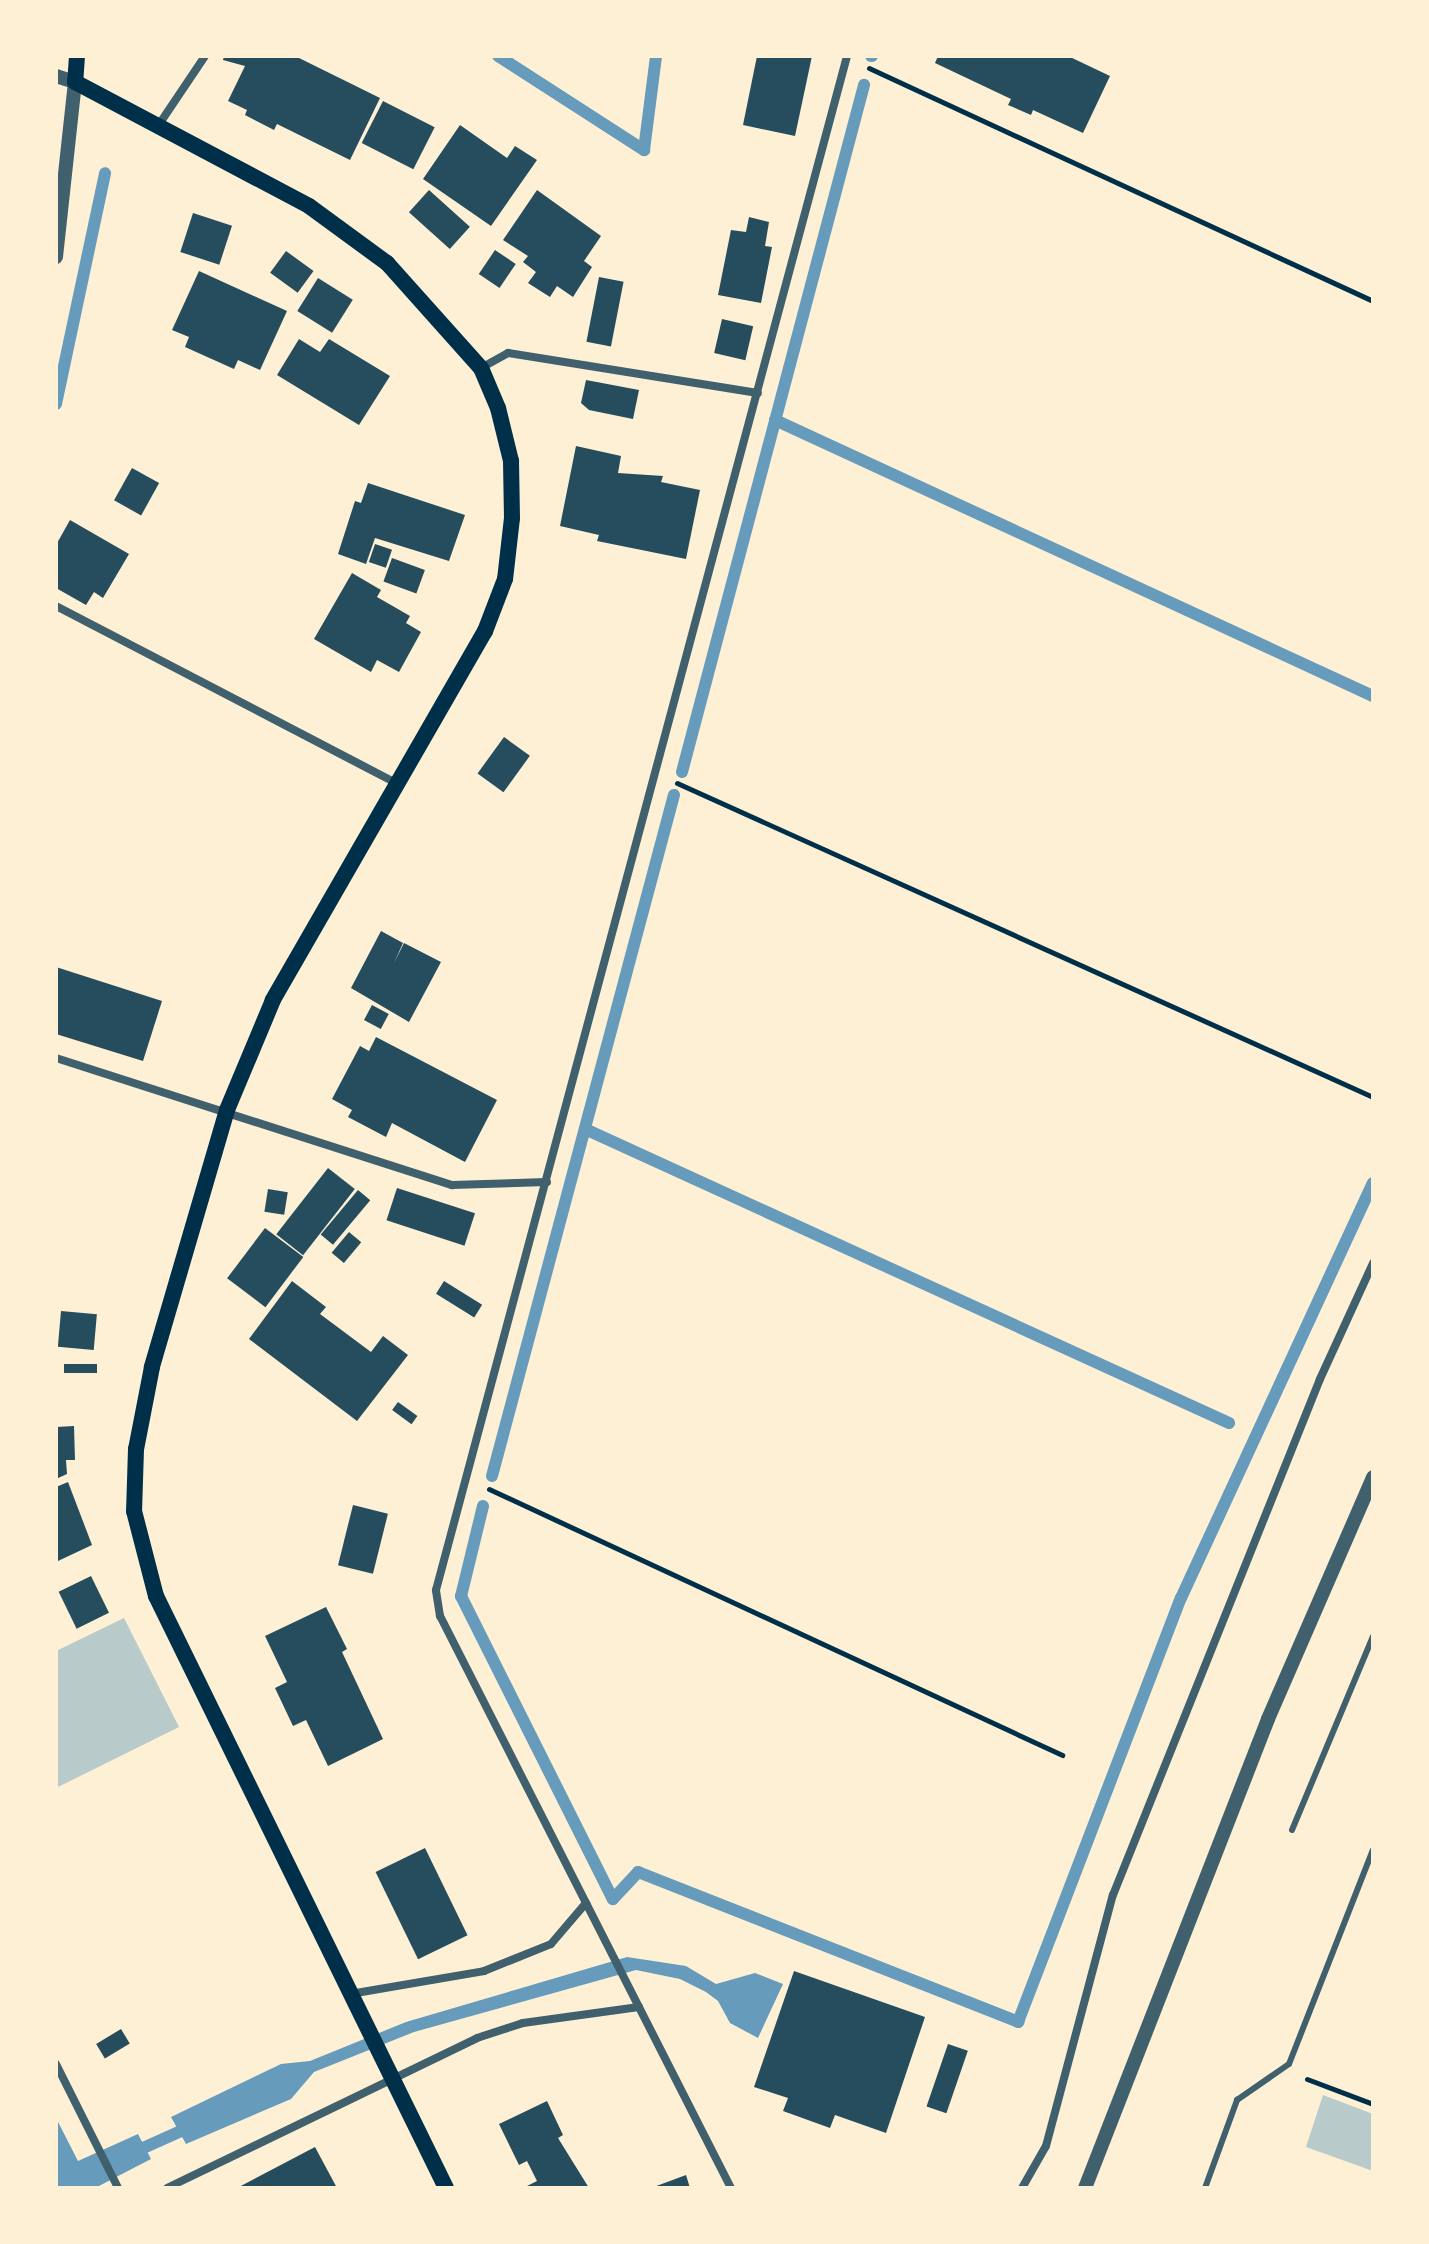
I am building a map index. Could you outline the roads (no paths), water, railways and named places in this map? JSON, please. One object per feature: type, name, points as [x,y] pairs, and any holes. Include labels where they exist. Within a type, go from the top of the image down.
[{"type":"main road","points":[[77,56],[75,82],[309,206],[387,263],[481,368],[498,408],[511,461],[512,518],[505,579],[485,631],[273,1000],[227,1110],[152,1367],[136,1449],[134,1511],[156,1596],[446,2188]]},
{"type":"street","points":[[158,126],[205,56]]},
{"type":"street","points":[[731,2188],[440,1616],[436,1590],[658,775],[846,56]]},
{"type":"street","points":[[56,76],[75,82],[56,257]]},
{"type":"street","points":[[481,368],[508,353],[758,393]]},
{"type":"street","points":[[56,606],[398,784]]},
{"type":"street","points":[[56,1058],[227,1110],[452,1185],[547,1182]]},
{"type":"street","points":[[1022,2188],[1046,2146],[1113,1895],[1320,1379],[1373,1263]]},
{"type":"street","points":[[1085,2188],[1268,1719],[1373,1477]]},
{"type":"street","points":[[350,1994],[484,1971],[551,1944],[586,1903]]},
{"type":"street","points":[[167,2188],[477,2038],[523,2023],[639,2007]]},
{"type":"street","points":[[56,2064],[118,2188]]},
{"type":"lane","points":[[1292,1830],[1373,1636]]},
{"type":"lane","points":[[1205,2188],[1237,2100],[1289,2064],[1373,1850]]},
{"type":"water","points":[[627,1957],[686,1966],[716,1984],[755,1973],[783,1984],[758,2038],[730,2023],[718,2001],[706,1992],[680,1979],[636,1970],[414,2032],[314,2072],[291,2099],[186,2144],[171,2117],[281,2064],[310,2061],[406,2022]]},
{"type":"water","points":[[56,2118],[78,2161],[138,2134],[151,2159],[95,2188],[56,2188]]},
{"type":"waterway","points":[[498,56],[644,150],[656,56]]},
{"type":"waterway","points":[[682,772],[864,85]]},
{"type":"waterway","points":[[56,404],[105,173]]},
{"type":"waterway","points":[[775,420],[1373,696]]},
{"type":"waterway","points":[[492,1476],[674,795]]},
{"type":"waterway","points":[[585,1129],[1229,1423]]},
{"type":"waterway","points":[[483,1506],[461,1596],[613,1899],[638,1872],[1018,2022],[1181,1598],[1373,1183]]},
{"type":"waterway","points":[[132,2153],[192,2126]]}]
